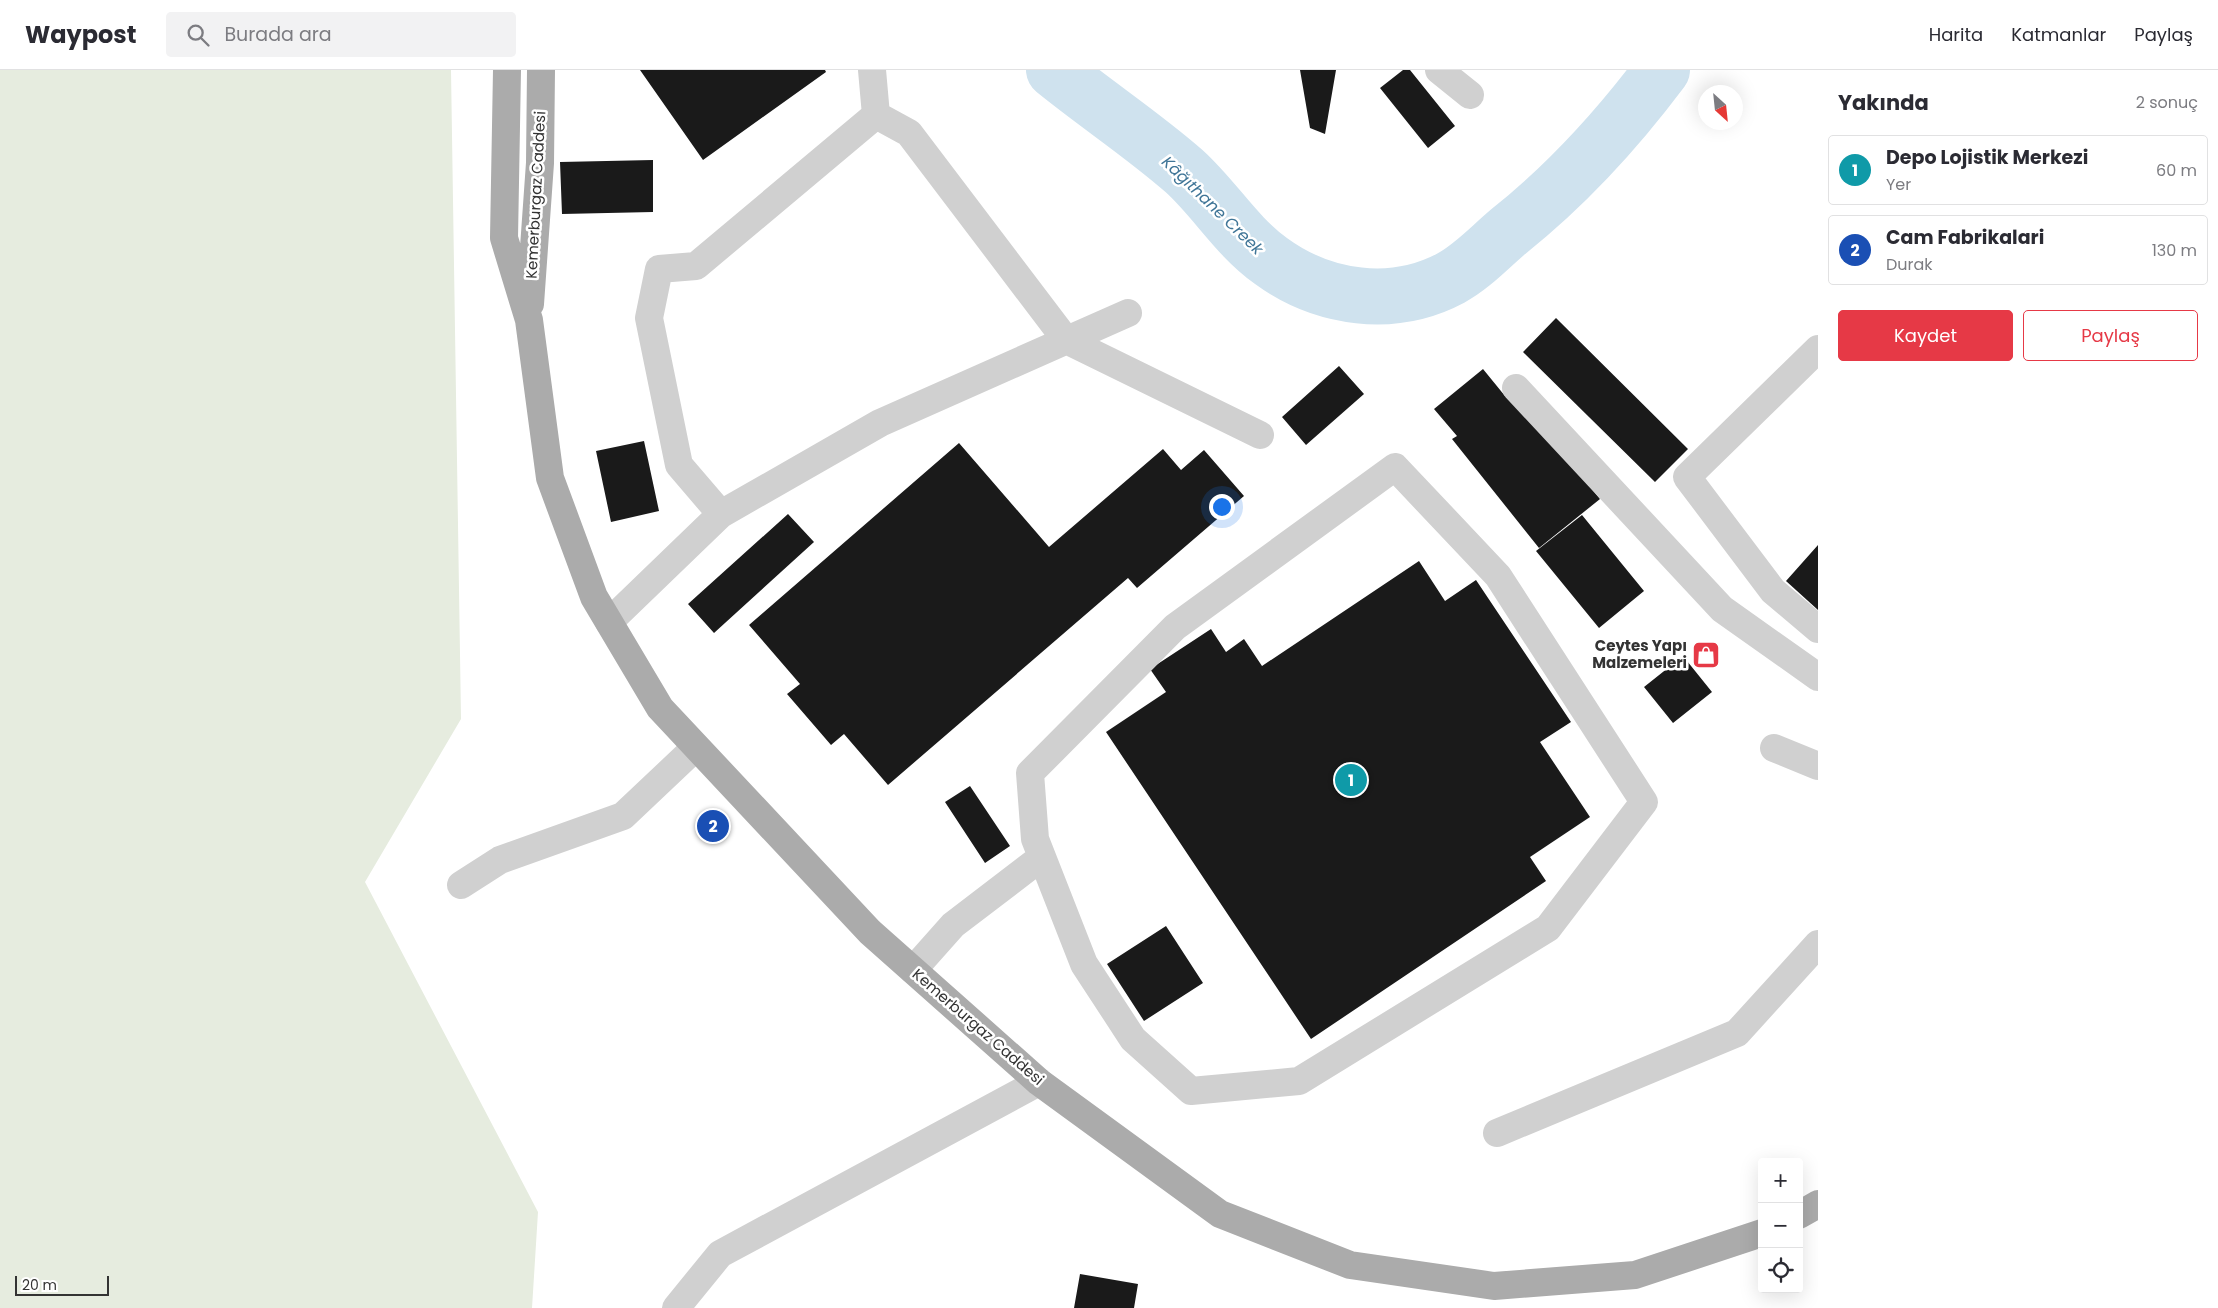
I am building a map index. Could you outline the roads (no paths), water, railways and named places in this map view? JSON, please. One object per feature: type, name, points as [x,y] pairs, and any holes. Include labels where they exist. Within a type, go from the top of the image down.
[{"type":"main road","name":"Kemerburgaz Caddesi","points":[[507,70],[504,238],[529,320],[550,478],[594,598],[660,708],[870,932],[1039,1082],[1220,1214],[1350,1264],[1494,1286],[1635,1275],[1758,1234]]},
{"type":"main road","name":"Kemerburgaz Caddesi","points":[[529,320],[540,163],[541,70]]},
{"type":"main road","points":[[1803,1213],[1818,1204]]},
{"type":"street","points":[[872,70],[876,114]]},
{"type":"street","points":[[1439,70],[1470,95]]},
{"type":"street","points":[[876,114],[909,134],[1066,340],[1260,435]]},
{"type":"street","points":[[721,514],[679,466],[649,318],[659,269],[696,266],[876,114]]},
{"type":"street","points":[[609,622],[721,514],[880,423],[1128,313]]},
{"type":"street","points":[[1818,349],[1687,477],[1773,591],[1818,629]]},
{"type":"street","points":[[1516,388],[1722,609],[1818,676]]},
{"type":"street","points":[[1395,466],[1498,576],[1644,802],[1548,928],[1299,1081],[1191,1091],[1133,1039],[1084,964],[1042,857],[1035,839],[1030,773],[1175,627],[1395,466]]},
{"type":"street","points":[[461,885],[500,860],[623,816],[696,747]]},
{"type":"street","points":[[1774,748],[1818,766]]},
{"type":"street","points":[[913,970],[954,924],[1042,857]]},
{"type":"street","points":[[1497,1133],[1737,1033],[1818,944]]},
{"type":"street","points":[[676,1308],[720,1254],[1039,1082]]},
{"type":"waterway","name":"Kâğıthane Creek","points":[[1054,70],[1184,171],[1206,193],[1236,229],[1271,261],[1291,274],[1313,284],[1336,291],[1382,296],[1406,294],[1429,288],[1451,278],[1474,262],[1531,213],[1591,155],[1662,70]]},
{"type":"place","name":"Ceytes Yapı Malzemeleri","points":[[1706,655]]},
{"type":"place","name":"Depo Lojistik Merkezi","points":[[1351,780]]},
{"type":"place","name":"Cam Fabrikalari","points":[[713,826]]}]
